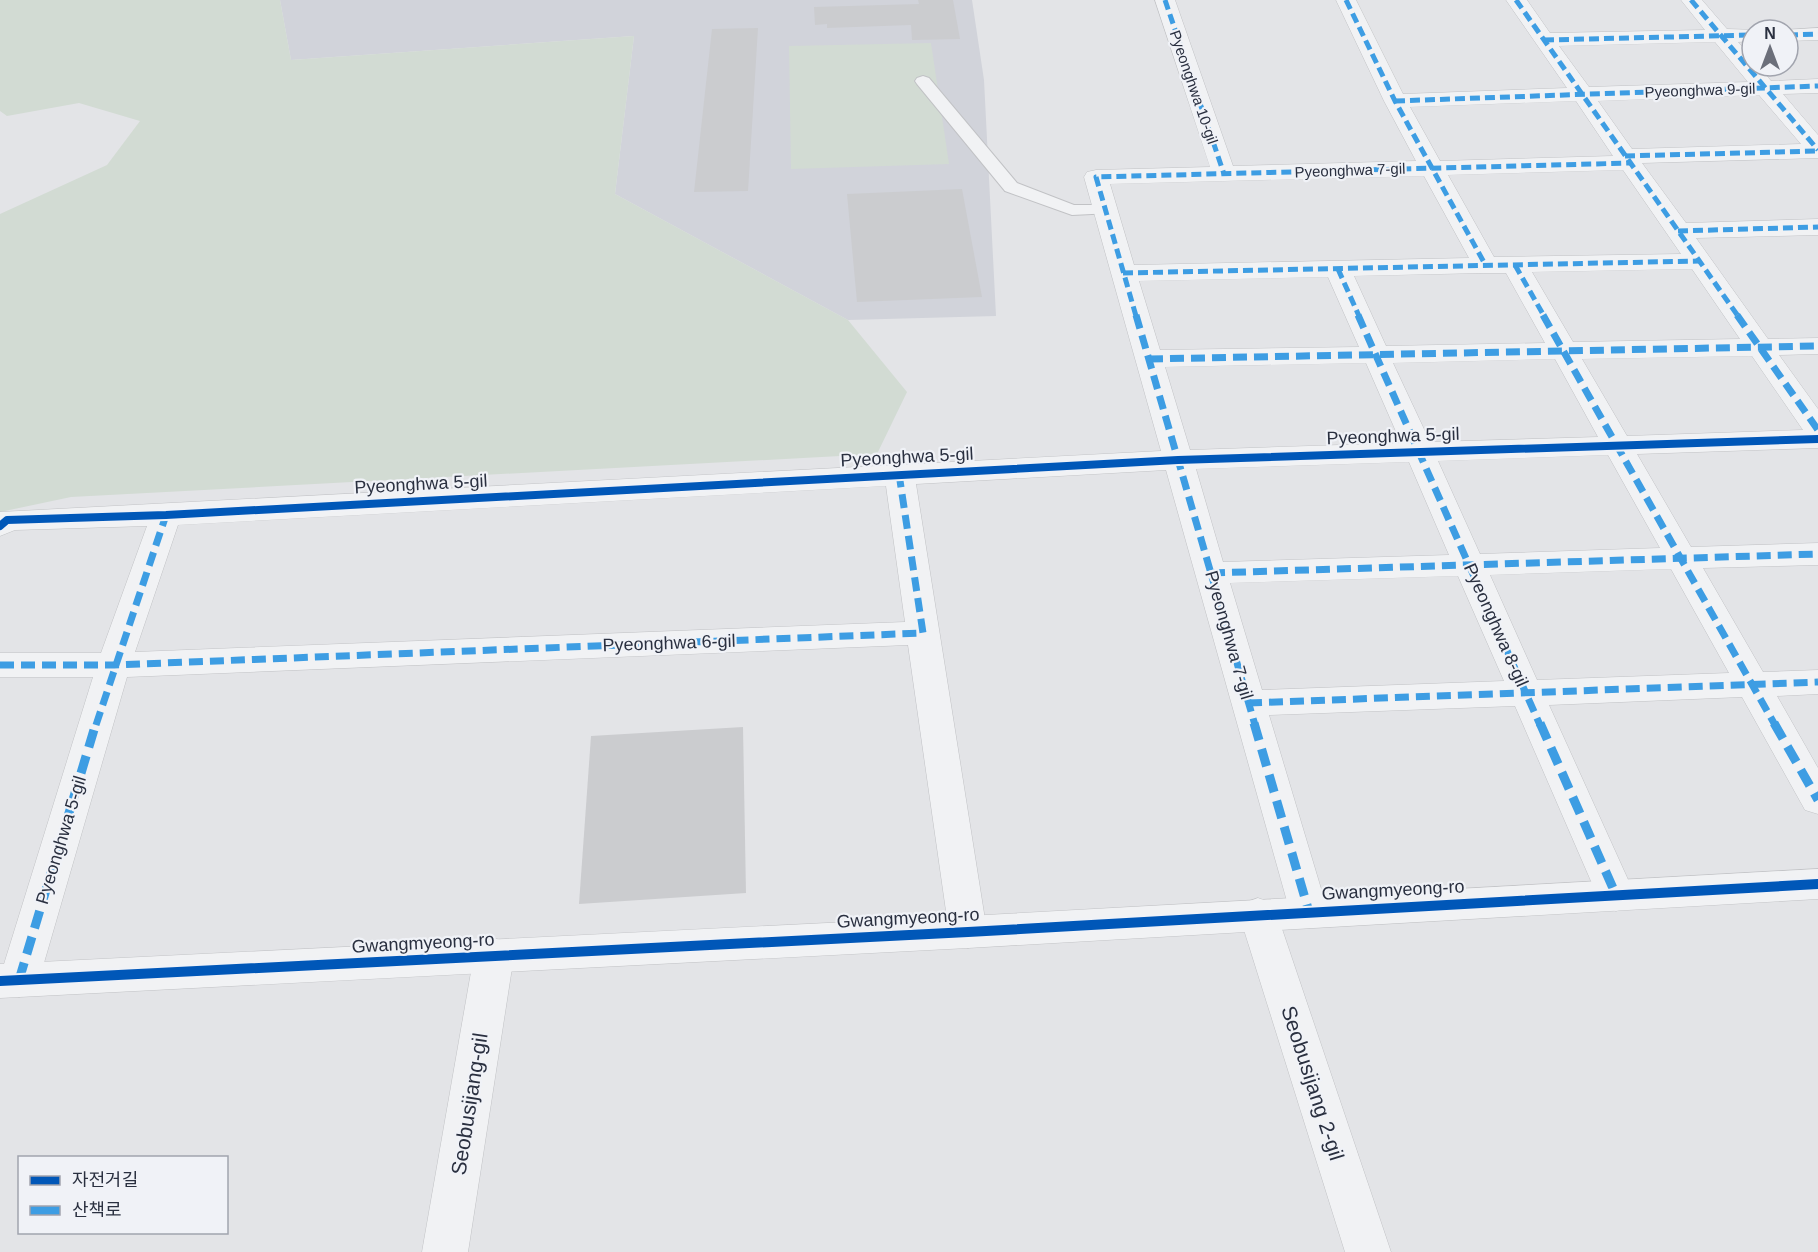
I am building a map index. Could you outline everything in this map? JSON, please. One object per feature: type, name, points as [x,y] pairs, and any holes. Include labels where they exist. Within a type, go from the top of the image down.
[{"type":"street","name":"Pyeonghwa 10-gil","points":[[1164,0],[1224,174]]},
{"type":"street","name":"Pyeonghwa 7-gil","points":[[1346,0],[1395,101],[1434,168]]},
{"type":"street","points":[[1516,0],[1818,430]]},
{"type":"street","points":[[1691,0],[1818,150]]},
{"type":"street","points":[[1800,35],[1818,34]]},
{"type":"street","points":[[1544,40],[1740,35]]},
{"type":"street","name":"Pyeonghwa 9-gil","points":[[1395,101],[1818,86]]},
{"type":"street","points":[[1628,160],[1818,150]]},
{"type":"street","name":"Pyeonghwa 7-gil","points":[[1309,912],[1096,177],[1628,160]]},
{"type":"street","points":[[1434,168],[1486,266]]},
{"type":"street","points":[[1678,231],[1818,227]]},
{"type":"street","points":[[1123,273],[1699,261]]},
{"type":"street","points":[[1515,265],[1818,800]]},
{"type":"street","name":"Pyeonghwa 8-gil","points":[[1338,268],[1616,895]]},
{"type":"street","points":[[1149,359],[1818,346]]},
{"type":"street","name":"Pyeonghwa 5-gil","points":[[0,526],[7,520],[166,515],[1178,460],[1818,439]]},
{"type":"street","name":"Pyeonghwa 5-gil","points":[[899,474],[923,633]]},
{"type":"street","name":"Pyeonghwa 5-gil","points":[[9,981],[166,515]]},
{"type":"street","points":[[1211,573],[1818,554]]},
{"type":"street","points":[[923,633],[968,932]]},
{"type":"street","name":"Pyeonghwa 6-gil","points":[[114,665],[923,633]]},
{"type":"street","points":[[0,665],[114,665]]},
{"type":"street","points":[[1248,703],[1818,682]]},
{"type":"street","name":"Gwangmyeong-ro","points":[[9,981],[968,932],[1818,884]]},
{"type":"street","name":"Seobusijang 2-gil","points":[[1258,914],[1368,1252]]},
{"type":"street","name":"Seobusijang-gil","points":[[445,1252],[494,955]]},
{"type":"lane","points":[[923,81],[1011,187],[1072,210],[1106,209]]},
{"type":"shaded area","points":[[0,0],[280,0],[291,60],[634,36],[615,194],[848,320],[907,392],[877,454],[71,497],[0,512],[0,214],[107,165],[140,121],[79,103],[7,116],[0,111]]},
{"type":"shaded area","points":[[280,0],[972,0],[984,80],[996,316],[848,320],[615,194],[634,36],[291,60]]},
{"type":"shaded area","points":[[931,43],[949,164],[791,169],[789,46]]},
{"type":"building","points":[[918,0],[953,0],[960,39],[912,40],[911,25],[827,28],[827,24],[815,25],[814,7],[919,4]]},
{"type":"building","points":[[758,28],[748,191],[694,192],[712,29]]},
{"type":"building","points":[[962,189],[982,297],[857,302],[847,194]]},
{"type":"building","points":[[743,727],[746,893],[579,904],[591,736]]},
{"type":"marked path","points":[[1165,0],[1224,174]]},
{"type":"marked path","points":[[1346,0],[1395,101],[1486,266]]},
{"type":"marked path","points":[[1516,0],[1818,430]]},
{"type":"marked path","points":[[1691,0],[1818,150]]},
{"type":"marked path","points":[[1800,35],[1818,34]]},
{"type":"marked path","points":[[1544,40],[1740,35]]},
{"type":"marked path","points":[[1395,101],[1818,86]]},
{"type":"marked path","points":[[1625,156],[1818,151]]},
{"type":"marked path","points":[[1309,912],[1096,177],[1630,163]]},
{"type":"marked path","points":[[1678,231],[1818,227]]},
{"type":"marked path","points":[[1123,273],[1699,261]]},
{"type":"marked path","points":[[1515,265],[1818,800]]},
{"type":"marked path","points":[[1338,269],[1616,895]]},
{"type":"marked path","points":[[1149,359],[1818,346]]},
{"type":"marked path","points":[[0,665],[114,665],[923,633],[899,474]]},
{"type":"marked path","points":[[19,980],[114,665],[166,515]]},
{"type":"marked path","points":[[1211,573],[1818,554]]},
{"type":"marked path","points":[[1248,703],[1818,682]]},
{"type":"cycle path","points":[[0,526],[7,520],[166,515],[1178,460],[1818,439]]},
{"type":"cycle path","points":[[0,981],[968,932],[1818,884]]}]
